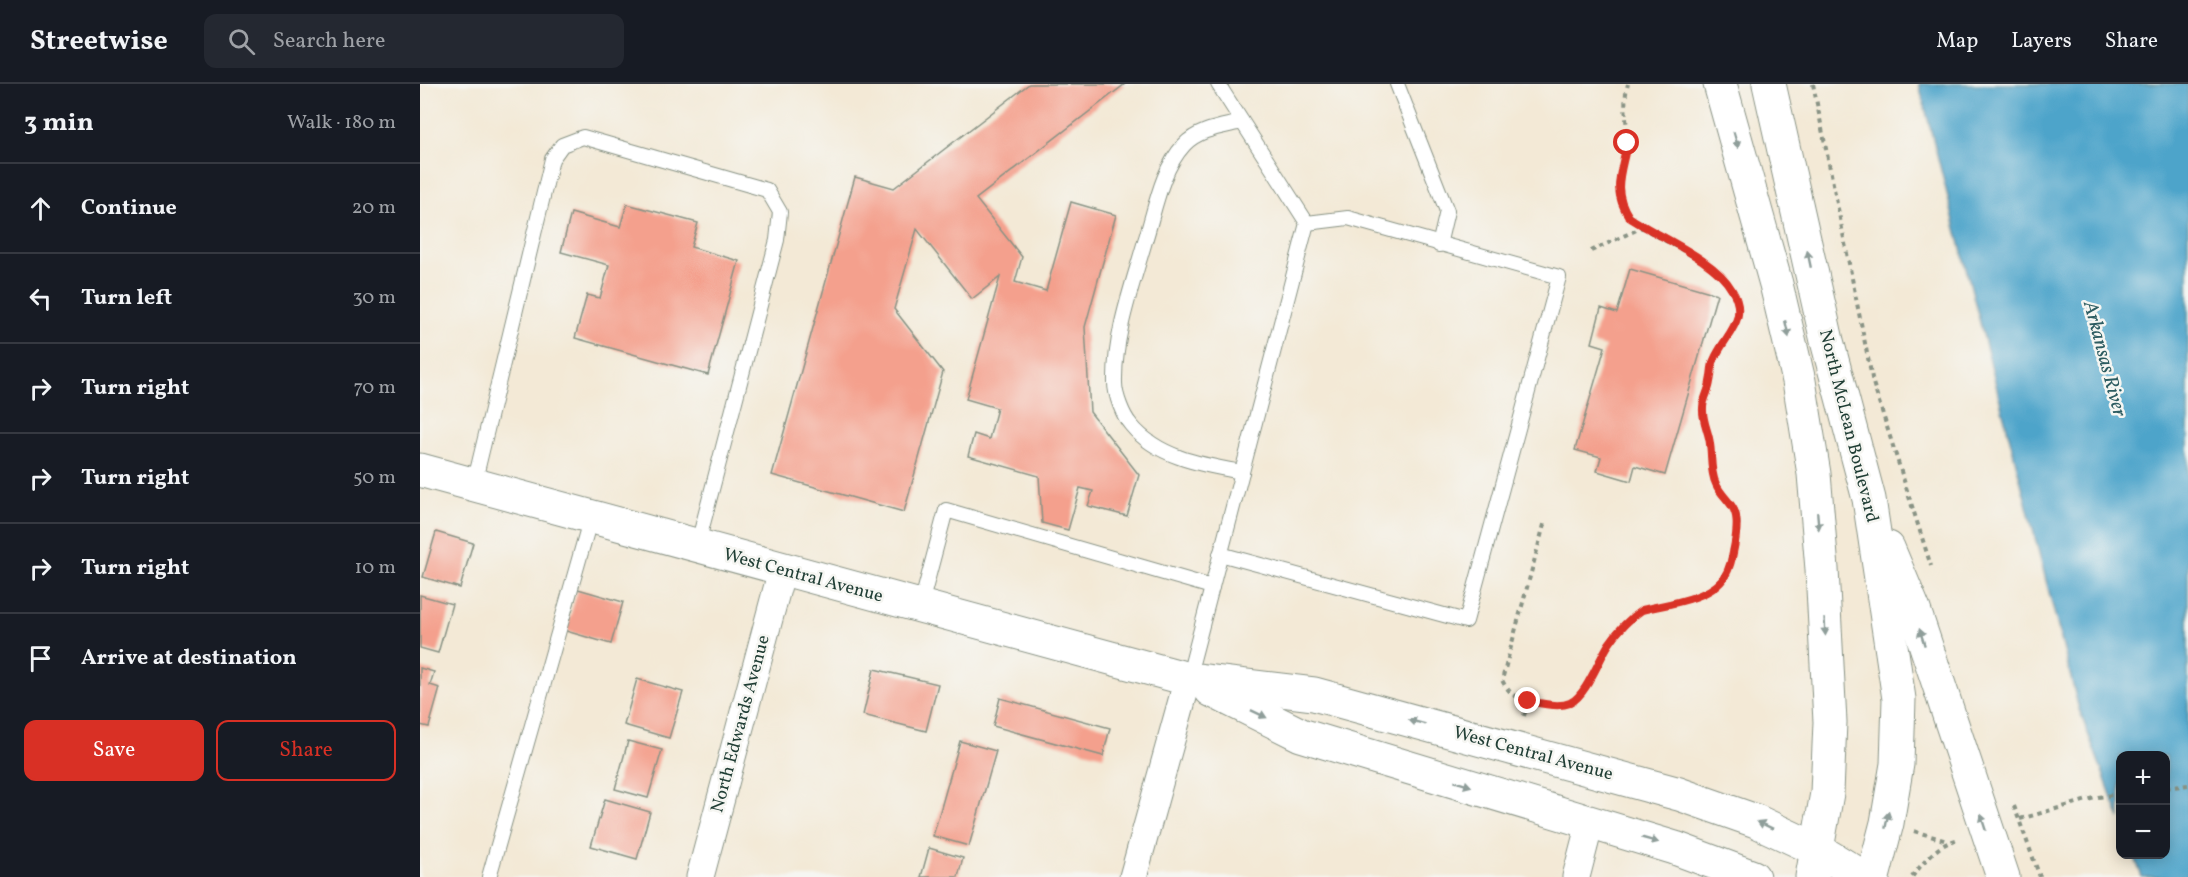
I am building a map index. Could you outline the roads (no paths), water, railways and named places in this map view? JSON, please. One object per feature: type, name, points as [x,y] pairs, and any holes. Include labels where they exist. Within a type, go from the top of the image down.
[{"type":"main road","name":"North McLean Boulevard","points":[[1720,84],[1776,284],[1799,381],[1814,474],[1822,568],[1830,722],[1827,793],[1815,864]]},
{"type":"main road","name":"North McLean Boulevard","points":[[1769,84],[1827,341],[1869,499],[1899,699],[1897,764],[1887,824],[1873,877]]},
{"type":"main road","name":"West Central Avenue","points":[[420,470],[920,608],[1188,679],[1314,694],[1679,794],[1756,821],[1815,864],[1863,877]]},
{"type":"main road","points":[[1869,499],[1914,610],[2002,877]]},
{"type":"main road","name":"West Central Avenue","points":[[1188,679],[1301,735],[1675,848],[1753,877]]},
{"type":"street","name":"North Edwards Avenue","points":[[700,877],[782,570]]},
{"type":"street","points":[[1133,877],[1188,679]]},
{"type":"street","points":[[1576,877],[1590,823]]},
{"type":"lane","points":[[1188,679],[1307,223],[1218,84]]},
{"type":"lane","points":[[1396,84],[1447,211],[1439,245]]},
{"type":"lane","points":[[1242,122],[1197,135],[1176,155],[1163,182],[1121,323],[1115,365],[1115,387],[1130,425],[1164,452],[1204,465],[1242,472]]},
{"type":"lane","points":[[474,484],[552,159],[562,145],[583,137],[767,190],[780,212],[777,240],[697,547]]},
{"type":"lane","points":[[1220,554],[1466,621],[1559,277],[1348,218],[1307,223]]},
{"type":"lane","points":[[920,608],[946,510],[1212,586]]},
{"type":"lane","points":[[489,877],[591,517]]},
{"type":"water","name":"Arkansas River","points":[[1919,84],[2188,84],[2188,877],[2142,877],[2135,859],[2170,859],[2170,751],[2116,751],[2116,808],[2079,709]]}]
